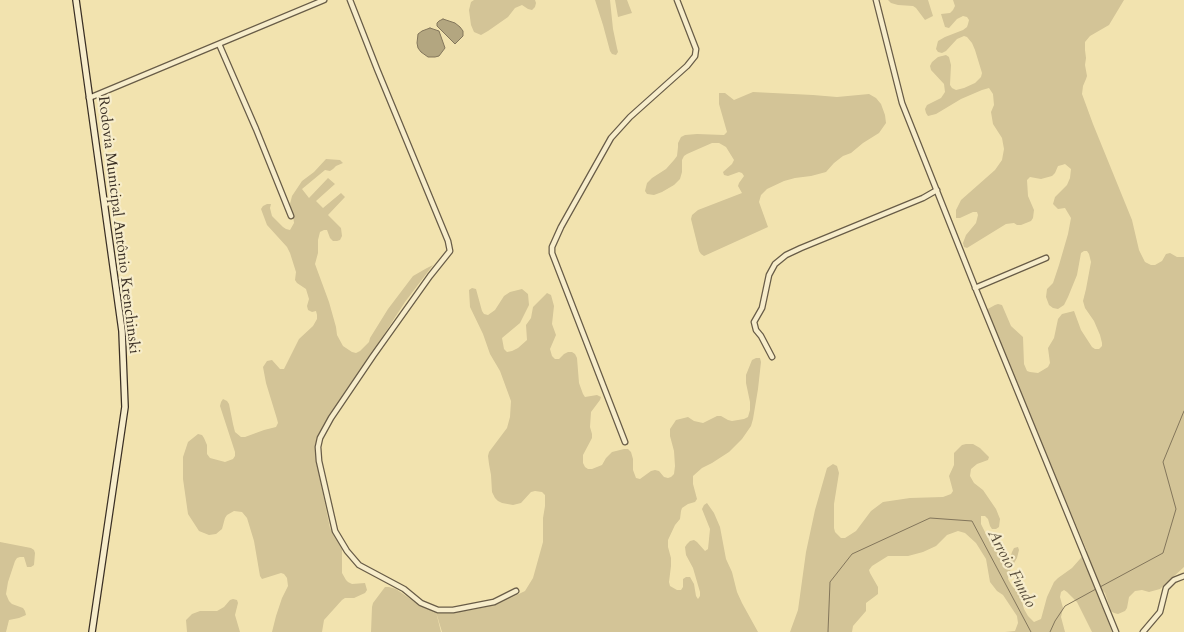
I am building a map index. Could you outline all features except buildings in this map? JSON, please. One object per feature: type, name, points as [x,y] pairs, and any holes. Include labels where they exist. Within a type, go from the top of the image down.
[{"type":"main road","name":"Rodovia Municipal Antônio Krenchinski","points":[[76,0],[122,331],[125,407],[92,632]]},
{"type":"street","points":[[89,98],[324,0]]},
{"type":"street","points":[[350,0],[448,241],[450,251],[373,356],[331,418],[320,438],[318,447],[319,461],[335,531],[359,565],[404,589],[421,603],[438,610],[494,602],[516,591]]},
{"type":"street","points":[[625,442],[552,253],[552,247],[611,138],[630,117],[687,66],[694,56],[696,48],[677,0]]},
{"type":"street","points":[[876,0],[902,103],[975,288],[1116,632]]},
{"type":"street","points":[[219,44],[291,216]]},
{"type":"street","points":[[772,358],[756,330],[754,322],[762,308],[769,275],[775,264],[786,255],[801,248],[923,198],[937,190]]},
{"type":"street","points":[[975,288],[1046,258]]},
{"type":"street","points":[[1143,632],[1160,612],[1166,588],[1174,580],[1184,576]]},
{"type":"shaded area","points":[[474,0],[535,0],[536,3],[532,10],[522,5],[515,8],[508,17],[481,35],[474,32],[471,25],[469,10],[471,2]]},
{"type":"shaded area","points":[[595,0],[610,0],[618,52],[616,55],[610,51]]},
{"type":"shaded area","points":[[615,0],[627,0],[632,13],[618,17]]},
{"type":"shaded area","points":[[888,0],[928,0],[933,16],[925,20],[913,6],[898,5]]},
{"type":"shaded area","points":[[953,0],[1124,0],[1109,25],[1090,36],[1085,42],[1087,76],[1082,94],[1132,220],[1139,250],[1145,262],[1155,265],[1162,261],[1166,254],[1170,253],[1177,257],[1184,257],[1184,567],[1160,589],[1149,592],[1135,591],[1129,597],[1125,611],[1118,614],[1111,611],[1103,591],[1097,593],[1112,632],[1092,632],[1077,602],[1064,590],[1061,592],[1060,597],[1063,608],[1061,617],[1065,632],[1005,632],[1015,631],[1018,623],[1017,616],[1003,595],[990,582],[986,559],[976,543],[965,533],[958,531],[947,535],[936,546],[923,552],[908,556],[888,556],[872,566],[869,570],[878,587],[878,594],[866,603],[866,611],[853,626],[852,632],[790,632],[798,610],[806,552],[815,510],[827,468],[833,464],[837,466],[839,473],[834,504],[834,528],[841,538],[845,538],[856,531],[871,511],[883,502],[910,498],[943,497],[951,494],[953,491],[949,476],[954,465],[954,453],[962,445],[966,444],[973,444],[980,448],[989,457],[988,460],[977,464],[971,469],[970,476],[974,483],[983,490],[996,509],[1000,519],[999,527],[996,529],[992,529],[985,516],[981,516],[981,524],[986,534],[1000,548],[1000,556],[1005,561],[1009,562],[1014,548],[1018,547],[1017,558],[1011,568],[1008,579],[1020,595],[1028,616],[1034,622],[1041,619],[1047,597],[1054,582],[1072,568],[1087,551],[986,310],[998,304],[1002,305],[1011,326],[1023,337],[1024,364],[1027,371],[1030,372],[1038,373],[1048,367],[1050,363],[1048,348],[1054,338],[1058,319],[1062,314],[1074,311],[1081,330],[1092,347],[1099,349],[1102,346],[1100,335],[1083,301],[1091,262],[1087,251],[1081,253],[1077,275],[1064,305],[1058,309],[1053,308],[1049,305],[1046,297],[1047,289],[1053,283],[1059,265],[1071,218],[1065,208],[1058,209],[1053,204],[1055,197],[1067,185],[1071,169],[1065,164],[1058,166],[1052,176],[1041,179],[1030,177],[1027,180],[1028,196],[1034,210],[1031,221],[1021,225],[1014,223],[1006,224],[967,248],[964,247],[963,243],[966,235],[976,223],[978,215],[977,212],[973,212],[956,218],[956,210],[961,200],[995,170],[1002,160],[1004,149],[1002,138],[993,124],[991,112],[994,105],[993,94],[989,88],[961,99],[936,114],[928,116],[926,113],[927,105],[941,98],[945,92],[944,84],[931,70],[930,66],[938,57],[946,55],[949,57],[951,65],[950,85],[956,90],[975,83],[982,73],[975,50],[967,37],[964,36],[957,39],[942,53],[936,49],[938,41],[967,27],[969,20],[963,16],[957,19],[949,28],[945,27],[941,14],[950,13],[953,10],[955,6]]},
{"type":"shaded area","points":[[443,19],[455,23],[463,31],[463,36],[455,44],[437,26],[437,23]]},
{"type":"shaded area","points":[[430,28],[439,31],[445,48],[439,56],[435,57],[428,57],[421,52],[417,43],[418,34]]},
{"type":"shaded area","points":[[753,92],[837,97],[869,94],[881,104],[886,123],[879,133],[851,153],[843,156],[826,172],[784,181],[767,189],[761,195],[759,202],[768,227],[704,256],[699,251],[691,219],[692,215],[698,210],[742,193],[738,186],[744,176],[742,173],[724,175],[723,172],[734,160],[726,147],[719,143],[712,143],[684,156],[680,179],[662,192],[654,195],[647,194],[645,191],[647,183],[666,169],[677,156],[678,143],[681,137],[697,134],[724,135],[727,132],[719,104],[719,93],[725,93],[734,100]]},
{"type":"shaded area","points":[[326,159],[340,160],[343,163],[330,171],[325,170],[302,189],[309,198],[328,178],[335,184],[316,201],[323,208],[341,193],[345,197],[328,215],[341,228],[342,236],[340,240],[333,241],[327,230],[320,232],[315,264],[329,302],[337,335],[343,346],[352,352],[360,351],[369,342],[388,309],[413,276],[433,265],[405,302],[327,419],[317,438],[317,465],[330,528],[342,549],[342,573],[346,580],[352,584],[365,583],[367,590],[365,593],[354,598],[342,600],[324,620],[322,632],[272,632],[282,598],[288,586],[287,578],[281,573],[262,579],[254,541],[247,518],[242,512],[234,511],[227,515],[222,529],[216,534],[209,535],[199,531],[188,514],[183,479],[183,457],[188,442],[198,434],[204,438],[207,445],[207,454],[210,458],[225,462],[233,459],[235,452],[220,406],[223,399],[229,404],[235,432],[241,437],[276,427],[278,423],[263,367],[267,361],[272,360],[280,369],[284,369],[299,339],[313,326],[317,315],[316,311],[308,310],[309,299],[306,289],[295,280],[296,272],[290,253],[267,225],[261,209],[267,204],[271,204],[272,216],[283,227],[290,230],[294,223],[290,204],[292,196],[302,181]]},
{"type":"shaded area","points":[[472,288],[476,289],[482,311],[488,315],[495,310],[504,296],[510,292],[522,289],[528,294],[529,305],[520,323],[502,338],[504,349],[507,352],[518,348],[527,340],[526,325],[531,318],[533,307],[547,293],[551,295],[554,306],[552,324],[556,335],[550,349],[552,356],[555,359],[559,359],[568,352],[575,354],[579,383],[583,394],[585,397],[597,395],[601,397],[591,412],[590,427],[592,438],[583,455],[583,463],[588,469],[602,465],[612,452],[628,449],[633,459],[633,470],[636,478],[640,479],[655,470],[659,471],[664,477],[671,477],[674,474],[675,466],[670,429],[676,420],[688,417],[703,423],[717,416],[732,421],[748,417],[750,402],[746,375],[752,360],[760,358],[758,389],[751,426],[742,439],[729,452],[702,468],[693,476],[697,499],[695,502],[682,508],[680,519],[668,540],[671,558],[670,586],[681,590],[683,579],[690,577],[698,599],[700,592],[693,568],[686,555],[685,547],[690,541],[694,540],[705,551],[708,549],[710,529],[702,509],[707,503],[720,527],[726,559],[732,572],[737,592],[758,632],[442,632],[436,612],[472,610],[498,604],[525,591],[533,578],[543,542],[545,495],[542,492],[531,492],[521,503],[513,505],[498,501],[492,492],[488,456],[507,428],[511,401],[500,371],[490,354],[470,307],[469,290]]},
{"type":"shaded area","points":[[0,542],[31,548],[35,553],[34,565],[31,567],[27,567],[24,557],[17,558],[15,561],[6,594],[12,604],[23,608],[26,615],[9,620],[6,632],[0,632]]},
{"type":"shaded area","points":[[385,587],[396,589],[419,605],[436,612],[441,632],[371,632],[373,603]]},
{"type":"shaded area","points":[[233,599],[237,600],[238,603],[235,615],[240,632],[187,632],[186,620],[192,614],[200,611],[217,611]]},
{"type":"waterway","name":"Arroio Fundo","points":[[1100,587],[1163,553],[1176,509],[1163,462],[1184,411]]},
{"type":"waterway","name":"Arroio Fundo","points":[[828,632],[830,582],[852,554],[930,518],[972,521],[1031,632]]},
{"type":"waterway","name":"Arroio Fundo","points":[[1050,632],[1065,606],[1096,589]]}]
